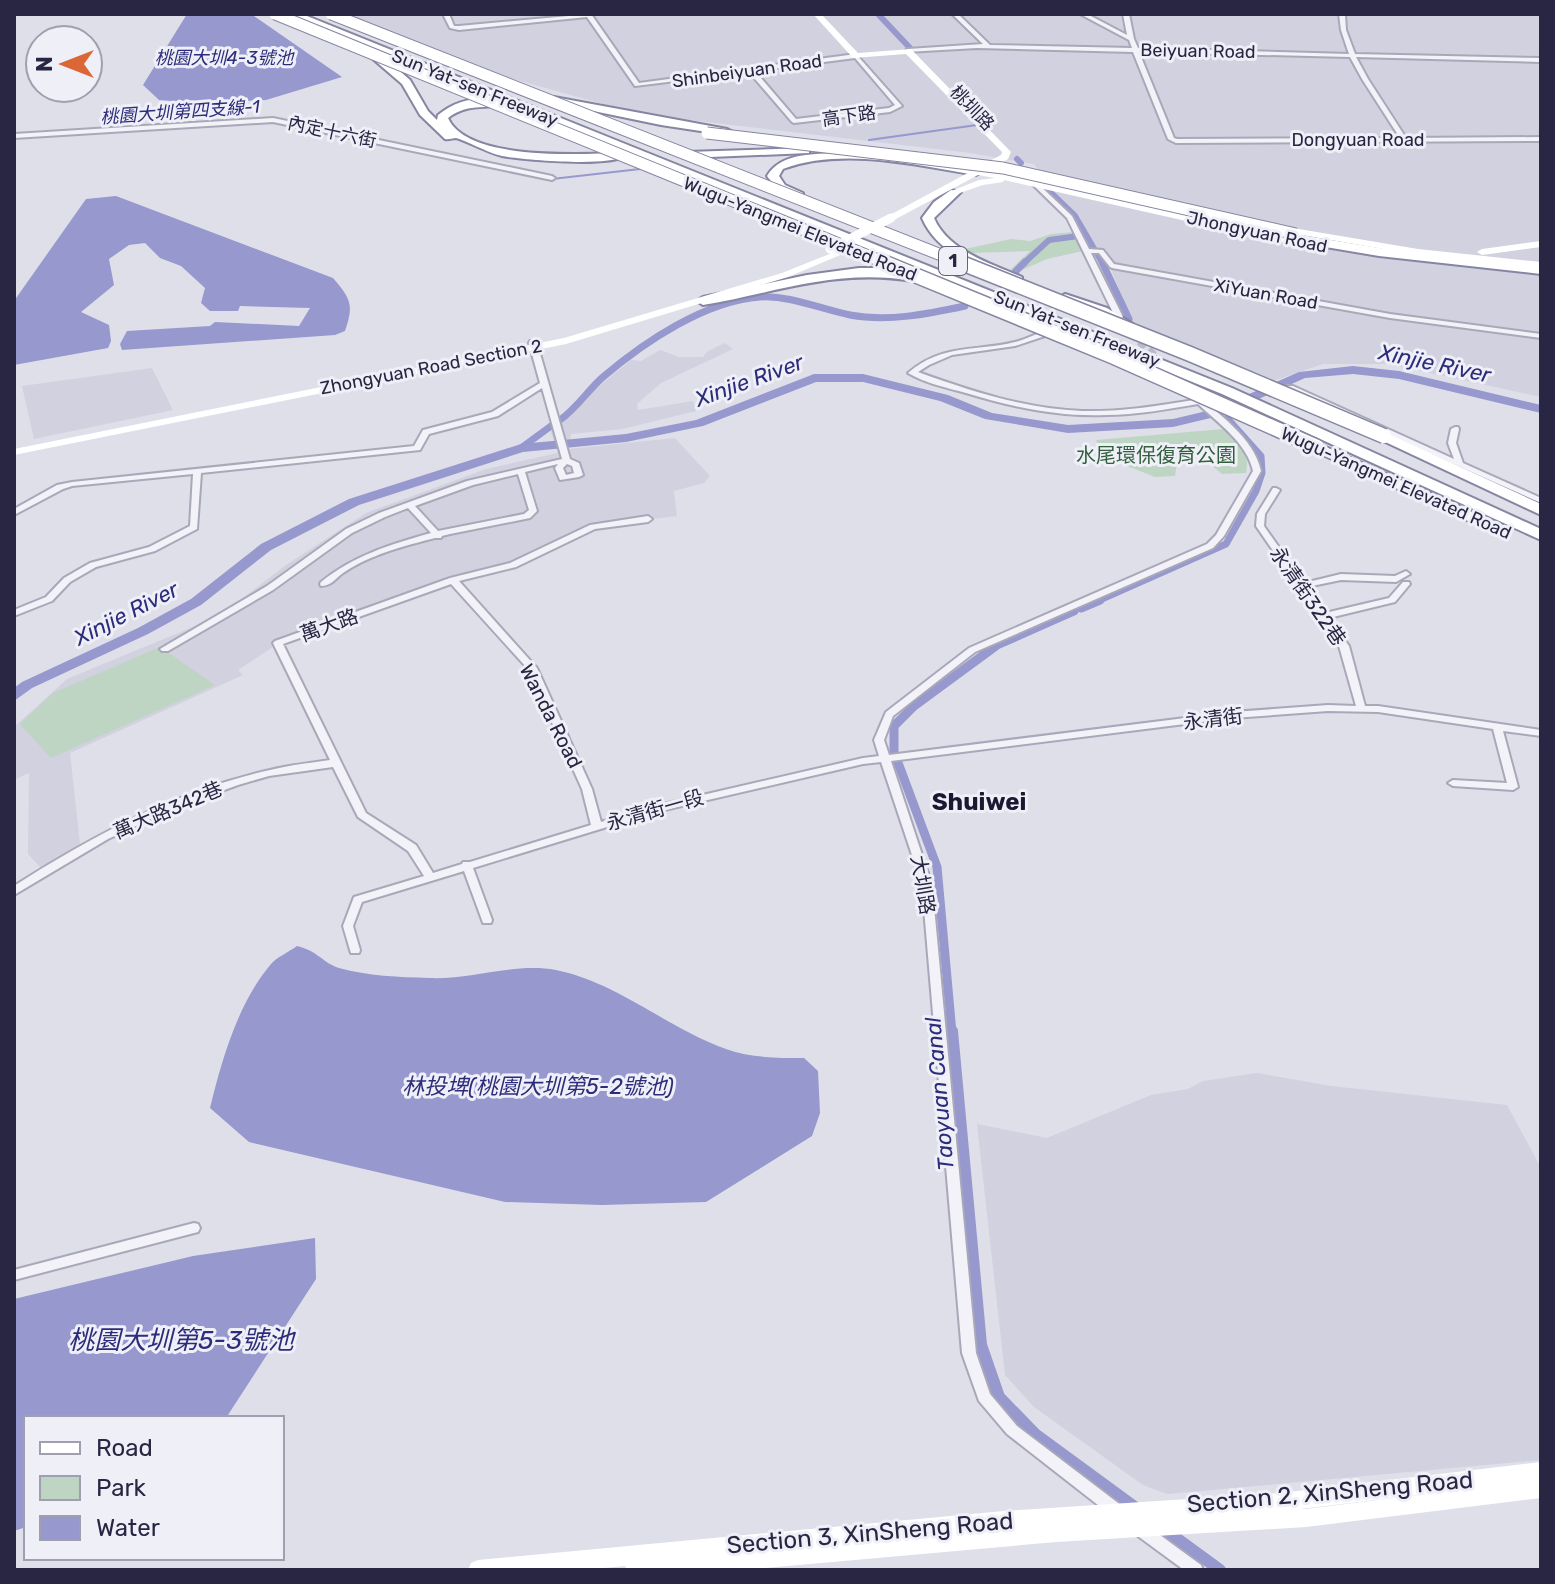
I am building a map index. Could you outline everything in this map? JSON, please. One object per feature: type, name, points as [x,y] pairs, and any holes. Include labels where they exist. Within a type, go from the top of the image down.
[{"type":"highway","name":"Wugu-Yangmei Elevated Road","points":[[275,14],[1114,357],[1541,548]]},
{"type":"highway","name":"Sun Yat-sen Freeway","points":[[293,14],[568,126],[1233,388]]},
{"type":"highway","name":"Sun Yat-sen Freeway","points":[[315,14],[1233,388],[1541,523]]},
{"type":"highway","name":"Wugu-Yangmei Elevated Road","points":[[331,14],[1205,360],[1384,436],[1541,510]]},
{"type":"highway","points":[[352,38],[406,82],[424,113],[441,133],[457,142],[508,158],[580,164],[788,148],[890,156],[956,174],[957,179],[950,191],[928,218],[932,232],[945,243],[1028,285]]},
{"type":"highway","points":[[431,62],[554,100],[650,124],[959,162],[1069,181],[1295,236],[1365,244]]},
{"type":"highway","points":[[554,100],[677,125],[989,168]]},
{"type":"highway","points":[[568,126],[491,102],[451,109],[442,117],[444,124],[454,134],[501,151],[621,159]]},
{"type":"highway","points":[[829,152],[989,168]]},
{"type":"highway","points":[[689,155],[829,152],[890,156]]},
{"type":"highway","points":[[689,155],[897,158],[1002,172],[1295,236],[1411,256],[1541,267]]},
{"type":"highway","points":[[890,156],[801,159],[778,167],[773,176],[781,187],[791,193],[1102,311],[1233,388]]},
{"type":"highway","points":[[928,164],[989,168]]},
{"type":"highway","points":[[703,301],[805,277],[848,271],[894,272],[1007,300]]},
{"type":"highway","name":"Sun Yat-sen Freeway","points":[[1266,403],[1541,535]]},
{"type":"main road","points":[[817,14],[856,56]]},
{"type":"main road","name":"Beiyuan Road","points":[[856,56],[912,50]]},
{"type":"main road","name":"桃圳路","points":[[912,50],[1007,152],[1005,157],[989,168]]},
{"type":"main road","points":[[835,251],[989,168],[1101,186]]},
{"type":"main road","name":"Jhongyuan Road","points":[[989,168],[1027,180],[1221,226],[1317,245],[1411,259],[1541,267]]},
{"type":"main road","name":"Jhongyuan Road","points":[[989,168],[1101,186],[1220,216],[1365,244],[1541,267]]},
{"type":"main road","points":[[950,191],[982,182],[1027,180]]},
{"type":"main road","points":[[1418,252],[1489,252],[1541,244]]},
{"type":"main road","name":"Zhongyuan Road Section 2","points":[[14,450],[534,346],[703,301],[785,275],[835,251]]},
{"type":"main road","name":"Zhongyuan Road Section 2","points":[[534,346],[742,283],[835,251]]},
{"type":"main road","points":[[1541,253],[1541,267]]},
{"type":"main road","name":"Section 2, XinSheng Road","points":[[1119,1512],[1280,1502],[1541,1471]]},
{"type":"main road","points":[[634,1570],[1056,1532],[1306,1518],[1541,1489]]},
{"type":"main road","name":"Section 3, XinSheng Road","points":[[478,1570],[1119,1512]]},
{"type":"street","points":[[446,14],[452,27],[459,28],[588,14]]},
{"type":"street","name":"Shinbeiyuan Road","points":[[588,14],[637,85],[856,56]]},
{"type":"street","points":[[955,14],[988,46]]},
{"type":"street","points":[[1083,14],[1131,39]]},
{"type":"street","points":[[1126,14],[1136,50]]},
{"type":"street","points":[[1342,14],[1343,36],[1351,55],[1404,140]]},
{"type":"street","name":"Beiyuan Road","points":[[912,50],[988,46],[1541,60]]},
{"type":"street","name":"Dongyuan Road","points":[[1136,50],[1171,139],[1176,141],[1541,139]]},
{"type":"street","name":"高下路","points":[[751,70],[791,120],[798,122],[899,107],[856,56]]},
{"type":"street","name":"內定十六街","points":[[14,136],[273,120],[552,178]]},
{"type":"street","points":[[1027,180],[1070,217],[1119,317]]},
{"type":"street","name":"XiYuan Road","points":[[1088,251],[1101,251],[1112,266],[1390,316],[1541,336]]},
{"type":"street","points":[[1051,331],[1014,344],[954,350],[931,359],[912,373],[986,398],[1053,411],[1109,413],[1201,403]]},
{"type":"street","points":[[165,649],[270,588],[349,531],[470,483],[566,457],[534,346]]},
{"type":"street","points":[[1179,379],[1201,403]]},
{"type":"street","points":[[14,512],[72,484],[417,448],[426,432],[495,414],[545,383]]},
{"type":"street","points":[[1290,388],[1541,501]]},
{"type":"street","name":"大圳路","points":[[1119,1512],[1012,1430],[984,1397],[969,1353],[927,885],[879,740],[889,714],[972,650],[1071,604],[1199,551],[1220,536],[1257,471],[1257,462],[1247,446],[1221,425],[1201,403]]},
{"type":"street","points":[[1455,429],[1452,443],[1459,462]]},
{"type":"street","points":[[14,613],[49,599],[67,580],[93,565],[152,549],[194,527],[197,471]]},
{"type":"street","points":[[324,584],[336,571],[363,560],[473,526],[527,516],[533,511],[521,471]]},
{"type":"street","name":"永清街322巷","points":[[1276,490],[1261,514],[1260,526],[1347,654],[1361,708]]},
{"type":"street","points":[[410,505],[438,536]]},
{"type":"street","name":"萬大路","points":[[429,876],[412,848],[380,830],[362,815],[278,643],[453,580],[513,565],[593,527],[648,519]]},
{"type":"street","points":[[1301,586],[1346,577],[1406,579],[1392,600],[1324,616]]},
{"type":"street","name":"Wanda Road","points":[[453,580],[532,668],[587,789],[597,827]]},
{"type":"street","name":"永清街","points":[[885,759],[1233,715],[1361,708],[1541,733]]},
{"type":"street","points":[[1453,783],[1513,787],[1497,726]]},
{"type":"street","name":"永清街一段","points":[[355,950],[348,926],[358,900],[429,876],[738,788],[885,759]]},
{"type":"street","name":"萬大路342巷","points":[[14,891],[62,859],[163,808],[271,772],[336,763]]},
{"type":"street","points":[[467,865],[487,920]]},
{"type":"street","points":[[14,1275],[194,1228]]},
{"type":"street","points":[[1140,1529],[1196,1570]]},
{"type":"shaded area","points":[[340,14],[1541,14],[1541,397],[1389,364],[1323,364],[1267,383],[1135,329],[1108,262],[1034,164],[970,153],[639,114],[463,65]]},
{"type":"shaded area","points":[[725,343],[733,349],[661,383],[637,404],[638,410],[693,401],[696,411],[622,429],[571,434],[569,449],[675,438],[710,476],[704,483],[674,491],[677,516],[586,527],[515,563],[448,581],[287,638],[238,670],[243,675],[70,753],[80,844],[42,869],[28,854],[29,773],[14,780],[14,727],[67,679],[195,626],[239,601],[286,565],[366,513],[486,469],[558,453],[549,427],[631,360],[641,361],[660,350],[679,357],[703,357]]},
{"type":"shaded area","points":[[152,368],[173,410],[34,439],[22,386]]},
{"type":"shaded area","points":[[1257,1073],[1331,1086],[1507,1105],[1541,1168],[1541,1460],[1167,1494],[1143,1485],[1034,1407],[1005,1375],[977,1124],[1047,1138],[1151,1095],[1188,1089],[1203,1081]]},
{"type":"green space","points":[[1073,232],[1083,251],[1047,259],[1013,274],[1008,272],[1030,251],[971,253],[965,249],[1011,239],[1030,241],[1051,234]]},
{"type":"green space","name":"水尾環保復育公園","points":[[1223,429],[1245,454],[1246,473],[1222,474],[1199,455],[1178,456],[1175,476],[1155,477],[1102,456],[1096,440]]},
{"type":"green space","points":[[160,647],[215,685],[51,758],[20,724],[53,693]]},
{"type":"water","name":"桃園大圳4-3號池","points":[[187,14],[251,14],[342,77],[266,100],[200,103],[159,100],[143,85]]},
{"type":"water","points":[[116,196],[333,278],[349,303],[345,331],[335,335],[122,350],[120,344],[127,331],[210,326],[215,322],[299,326],[310,308],[240,306],[238,311],[210,311],[201,303],[205,288],[181,266],[160,258],[145,243],[129,245],[109,259],[114,285],[81,312],[109,325],[111,341],[108,348],[14,365],[14,301],[86,199]]},
{"type":"water","name":"林投埤(桃園大圳第5-2號池)","points":[[297,946],[339,968],[372,974],[445,978],[540,968],[579,976],[726,1049],[755,1056],[804,1058],[818,1071],[820,1113],[812,1136],[706,1202],[602,1205],[505,1202],[249,1142],[210,1108],[226,1051],[249,996],[271,964]]},
{"type":"water","name":"桃園大圳第5-3號池","points":[[315,1238],[316,1279],[227,1416],[24,1416],[24,1528],[14,1531],[14,1299],[193,1256]]},
{"type":"waterway","name":"Taoyuan Canal","points":[[878,14],[910,48]]},
{"type":"waterway","points":[[869,140],[977,125]]},
{"type":"waterway","name":"Taoyuan Canal","points":[[1017,159],[1021,163]]},
{"type":"waterway","name":"桃園大圳第四支線-1","points":[[552,179],[640,169]]},
{"type":"waterway","name":"Taoyuan Canal","points":[[1043,185],[1075,216],[1103,264]]},
{"type":"waterway","points":[[1023,264],[1049,240],[1086,235]]},
{"type":"waterway","points":[[1016,271],[1023,264]]},
{"type":"waterway","name":"Taoyuan Canal","points":[[1103,264],[1129,319]]},
{"type":"waterway","points":[[560,420],[603,377],[656,337],[697,315],[739,300],[782,298],[850,315],[879,318],[965,306]]},
{"type":"waterway","name":"Xinjie River","points":[[14,696],[27,685],[143,631],[196,602],[266,547],[354,502],[521,448],[626,438],[699,423],[814,378],[863,378],[944,398],[989,416],[1068,429],[1173,423],[1219,412],[1303,375],[1353,370],[1399,375],[1541,409]]},
{"type":"waterway","name":"Taoyuan Canal","points":[[1095,602],[1226,544],[1256,491],[1262,473],[1261,456],[1227,418]]},
{"type":"waterway","points":[[521,448],[551,426]]},
{"type":"waterway","name":"Taoyuan Canal","points":[[1081,608],[1100,600]]},
{"type":"waterway","name":"Taoyuan Canal","points":[[952,1033],[937,867],[894,752],[894,726],[914,706],[997,645],[1074,611]]},
{"type":"waterway","name":"Taoyuan Canal","points":[[952,1031],[981,1345],[999,1397],[1035,1434],[1136,1508]]},
{"type":"waterway","name":"Taoyuan Canal","points":[[1164,1529],[1220,1570]]},
{"type":"tunnel","points":[[1131,333],[1179,379]]},
{"type":"district","name":"Shuiwei","points":[[979,802]]}]
